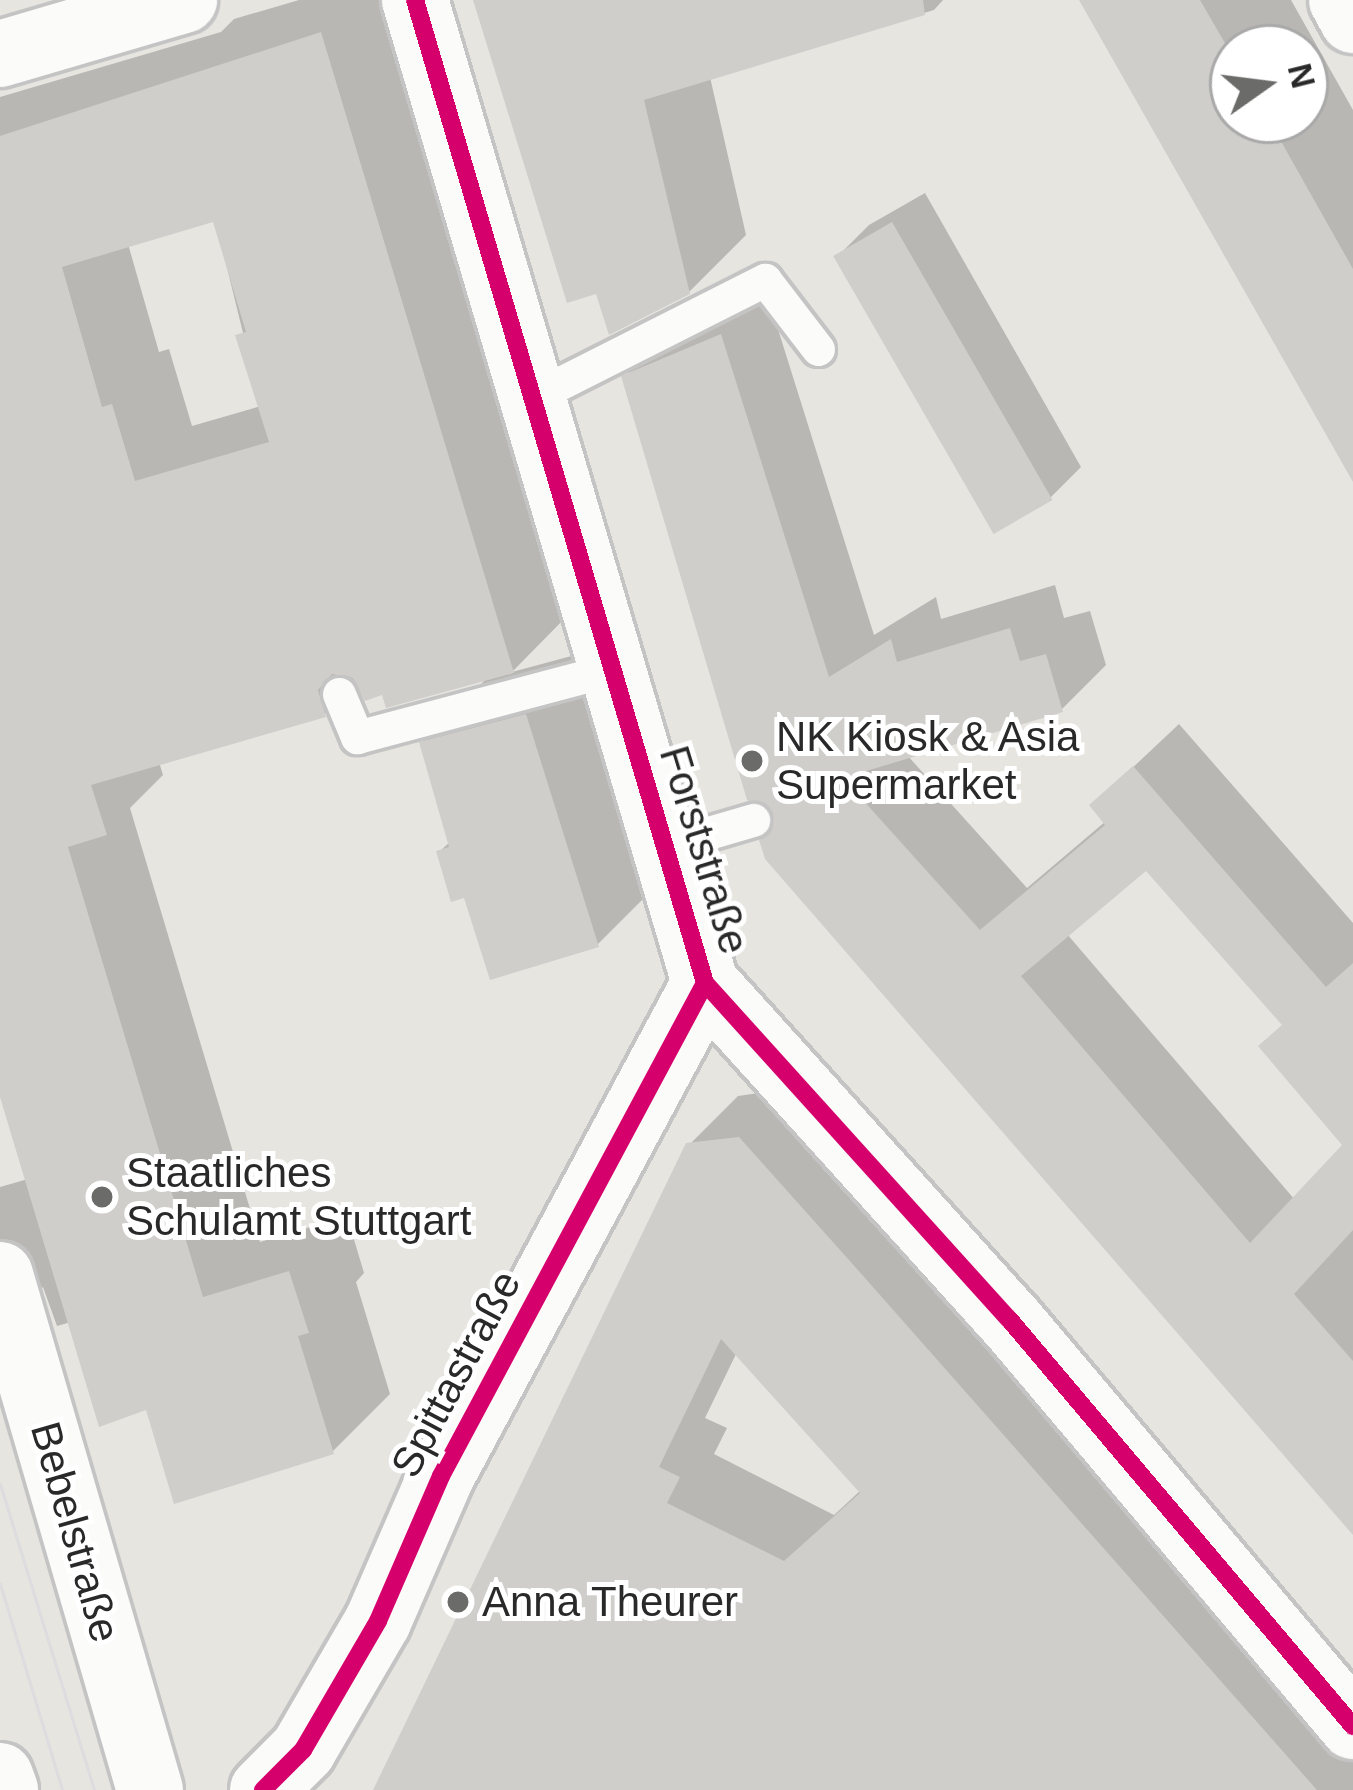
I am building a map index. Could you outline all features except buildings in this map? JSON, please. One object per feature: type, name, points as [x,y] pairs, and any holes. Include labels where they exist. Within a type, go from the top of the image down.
[{"type":"street","points":[[0,54],[184,0]]},
{"type":"street","name":"Forststraße","points":[[415,0],[705,983],[1009,1319],[1353,1726]]},
{"type":"street","points":[[1342,0],[1353,20]]},
{"type":"street","name":"Spittastraße","points":[[263,1790],[303,1750],[378,1621],[441,1476],[705,983]]},
{"type":"street","name":"Bebelstraße","points":[[0,1275],[151,1790]]},
{"type":"street","points":[[0,1776],[5,1790]]},
{"type":"lane","points":[[533,397],[766,280],[818,349]]},
{"type":"lane","points":[[339,694],[357,737],[613,669]]},
{"type":"lane","points":[[664,846],[753,820]]},
{"type":"tram line","points":[[0,1484],[94,1790]]},
{"type":"tram line","points":[[0,1584],[62,1790]]},
{"type":"cycle path","points":[[415,0],[705,983],[1009,1319],[1353,1726]]},
{"type":"cycle path","points":[[263,1790],[303,1750],[378,1621],[441,1476],[705,983]]},
{"type":"place","name":"NK Kiosk & Asia Supermarket","points":[[752,761]]},
{"type":"place","name":"Staatliches Schulamt Stuttgart","points":[[102,1197]]},
{"type":"place","name":"Anna Theurer","points":[[458,1602]]}]
